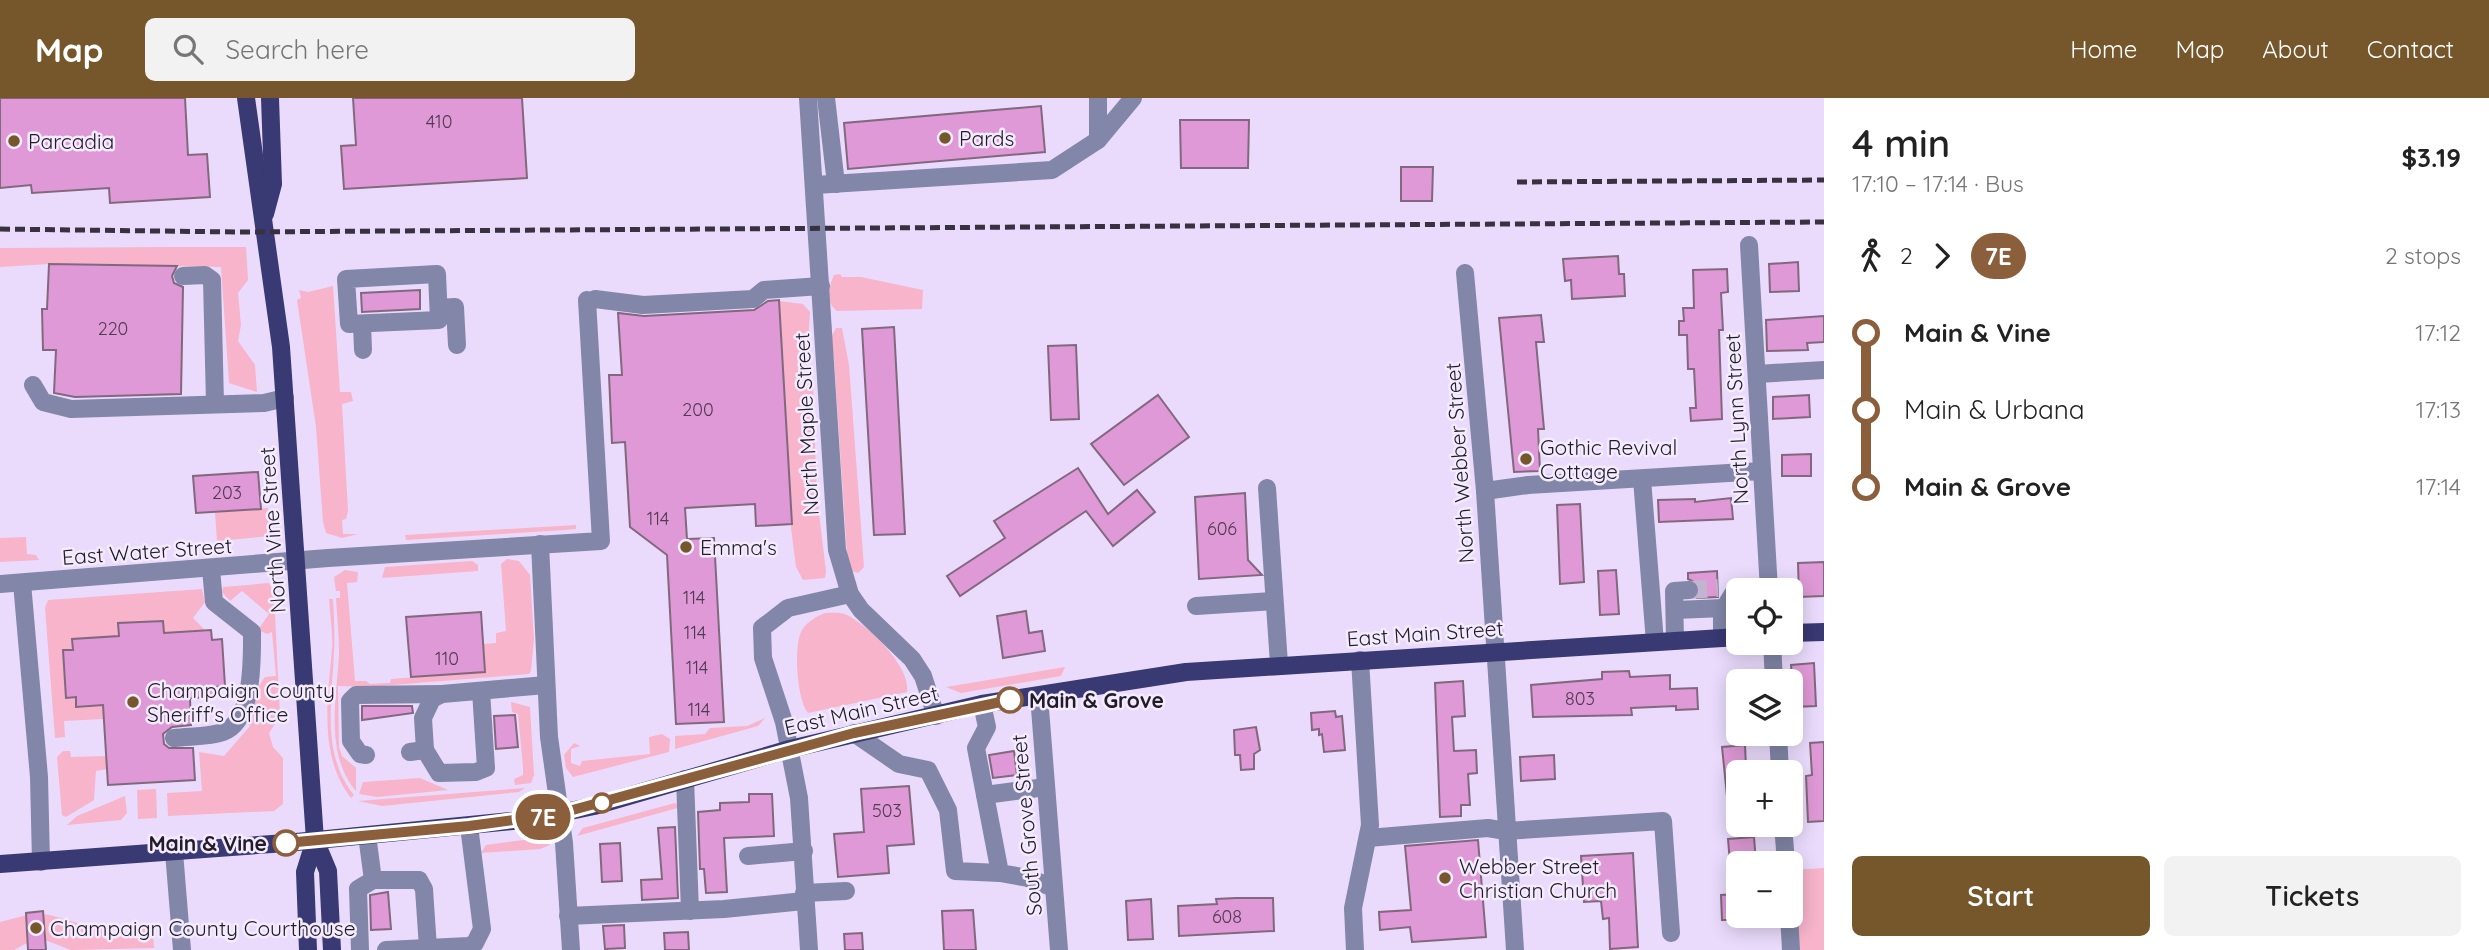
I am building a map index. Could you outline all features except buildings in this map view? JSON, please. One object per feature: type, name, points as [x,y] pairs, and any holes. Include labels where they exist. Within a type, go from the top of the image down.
[{"type":"main road","name":"North Vine Street","points":[[246,98],[257,193],[264,218],[285,398],[298,563],[314,840]]},
{"type":"main road","name":"North Vine Street","points":[[264,218],[273,184],[270,98]]},
{"type":"main road","points":[[1803,633],[1824,632]]},
{"type":"main road","name":"East Main Street","points":[[0,864],[314,840],[469,826],[558,814],[854,733],[982,704],[1186,672],[1726,637]]},
{"type":"main road","points":[[308,950],[304,872],[314,840]]},
{"type":"main road","points":[[314,840],[328,871],[332,950]]},
{"type":"street","name":"North Maple Street","points":[[808,98],[837,550],[850,594],[861,610],[912,659],[923,676],[936,716]]},
{"type":"street","points":[[825,98],[835,184]]},
{"type":"street","points":[[1098,98],[1098,140]]},
{"type":"street","points":[[815,185],[1052,170],[1098,140],[1133,98]]},
{"type":"street","name":"North Lynn Street","points":[[1749,245],[1766,578]]},
{"type":"street","name":"North Webber Street","points":[[1465,272],[1485,491],[1515,950]]},
{"type":"street","points":[[437,274],[439,320],[362,324],[349,324],[346,279],[437,274]]},
{"type":"street","points":[[183,276],[205,275],[212,280],[215,403]]},
{"type":"street","name":"East Water Street","points":[[0,584],[601,541],[591,300],[643,305],[752,299],[764,290],[821,286]]},
{"type":"street","points":[[439,307],[455,307],[457,345]]},
{"type":"street","points":[[362,324],[363,350]]},
{"type":"street","points":[[1757,374],[1824,369]]},
{"type":"street","points":[[33,384],[43,402],[71,409],[264,403],[285,398]]},
{"type":"street","points":[[1485,491],[1528,485],[1762,471]]},
{"type":"street","points":[[1642,479],[1655,642]]},
{"type":"street","points":[[1267,488],[1279,664]]},
{"type":"street","points":[[540,544],[552,783],[564,843],[571,950]]},
{"type":"street","points":[[174,738],[225,732],[237,720],[253,681],[252,632],[215,601],[211,569]]},
{"type":"street","points":[[23,583],[39,777],[41,862]]},
{"type":"street","points":[[1675,640],[1674,591],[1689,590]]},
{"type":"street","points":[[808,950],[804,851],[790,750],[763,659],[762,628],[788,608],[850,594]]},
{"type":"street","points":[[1196,606],[1274,601]]},
{"type":"street","points":[[1726,602],[1726,618]]},
{"type":"street","points":[[1675,610],[1724,608]]},
{"type":"street","points":[[1355,950],[1353,908],[1370,825],[1360,660]]},
{"type":"street","points":[[363,754],[351,741],[351,701],[356,695],[423,692],[442,694],[546,685]]},
{"type":"street","points":[[442,694],[432,699],[424,709],[418,751],[439,774],[484,771],[487,762],[481,691]]},
{"type":"street","name":"South Grove Street","points":[[1039,696],[1059,950]]},
{"type":"street","points":[[982,704],[987,727],[976,748],[1000,873]]},
{"type":"street","points":[[854,733],[899,764],[928,770],[948,810],[955,871],[1000,873],[1028,878],[1054,888]]},
{"type":"street","points":[[685,779],[690,911]]},
{"type":"street","points":[[985,795],[1046,787]]},
{"type":"street","points":[[1368,838],[1488,828],[1506,831],[1663,821],[1671,933]]},
{"type":"street","points":[[386,950],[469,946],[480,937],[482,929],[469,826]]},
{"type":"street","points":[[367,835],[373,880]]},
{"type":"street","points":[[748,856],[804,851]]},
{"type":"street","points":[[174,852],[182,950]]},
{"type":"street","points":[[360,950],[358,889],[373,880],[419,880],[424,889],[428,948]]},
{"type":"street","points":[[568,916],[690,911],[846,891]]},
{"type":"street","points":[[1790,928],[1791,950]]},
{"type":"shaded area","points":[[246,247],[248,280],[238,293],[241,325],[238,341],[255,365],[257,392],[229,383],[221,267],[49,264],[0,267],[0,248]]},
{"type":"shaded area","points":[[840,274],[842,277],[861,277],[923,290],[922,309],[837,311],[829,294],[834,275]]},
{"type":"shaded area","points":[[333,286],[340,392],[351,392],[353,401],[342,404],[348,511],[346,519],[342,520],[343,534],[358,534],[342,538],[326,533],[323,522],[316,427],[297,300],[301,298],[299,290],[308,292]]},
{"type":"shaded area","points":[[779,301],[803,304],[810,312],[806,378],[813,388],[817,497],[825,578],[803,580],[796,567],[791,528]]},
{"type":"shaded area","points":[[836,328],[842,328],[849,365],[864,567],[858,573],[848,570],[834,358],[830,339]]},
{"type":"shaded area","points":[[268,508],[271,536],[217,541],[215,512]]},
{"type":"shaded area","points":[[576,525],[576,529],[565,530],[406,540],[405,535]]},
{"type":"shaded area","points":[[26,537],[27,554],[36,555],[39,560],[0,562],[0,538]]},
{"type":"shaded area","points":[[507,559],[519,561],[530,575],[534,639],[531,671],[529,674],[368,687],[338,686],[339,747],[342,756],[356,768],[356,791],[346,776],[336,743],[335,706],[339,653],[336,598],[340,598],[340,591],[336,591],[334,577],[345,570],[358,572],[357,582],[347,583],[355,681],[366,681],[370,684],[390,683],[391,679],[485,672],[483,644],[496,643],[496,633],[506,631],[501,564]]},
{"type":"shaded area","points":[[472,561],[478,565],[478,571],[382,578],[385,567]]},
{"type":"shaded area","points":[[269,583],[274,594],[280,716],[269,733],[273,747],[283,758],[283,804],[274,811],[168,816],[167,793],[202,791],[199,752],[224,756],[250,726],[241,718],[262,681],[265,677],[276,676],[272,632],[267,634],[258,630],[269,614],[242,591],[230,601],[222,592],[223,587]]},
{"type":"shaded area","points":[[202,589],[205,602],[193,618],[205,630],[164,633],[163,621],[119,623],[119,636],[63,651],[66,698],[76,697],[76,707],[103,705],[103,719],[64,721],[65,737],[55,738],[45,608],[48,600]]},
{"type":"shaded area","points":[[329,599],[333,599],[334,626],[331,727],[337,763],[354,795],[351,798],[341,781],[329,745],[328,706],[332,643]]},
{"type":"shaded area","points":[[825,613],[847,615],[877,637],[903,671],[907,692],[808,713],[799,685],[799,637],[807,624]]},
{"type":"shaded area","points":[[1065,667],[1061,676],[961,693],[946,687]]},
{"type":"shaded area","points":[[511,702],[530,707],[534,775],[531,783],[515,785],[514,779],[523,775],[523,767],[518,714],[512,712]]},
{"type":"shaded area","points":[[765,718],[758,726],[675,749],[675,736],[705,734],[710,728],[747,726]]},
{"type":"shaded area","points":[[662,734],[670,739],[669,752],[573,777],[566,768],[564,755],[574,743],[580,746],[571,749],[571,763],[580,766],[582,761],[650,754],[649,737]]},
{"type":"shaded area","points":[[63,751],[70,751],[71,757],[106,756],[107,769],[96,771],[94,800],[66,817],[62,815],[57,757]]},
{"type":"shaded area","points":[[420,778],[448,790],[377,797],[359,794],[363,782]]},
{"type":"shaded area","points":[[525,788],[519,792],[382,806],[358,801]]},
{"type":"shaded area","points":[[156,789],[157,818],[138,819],[137,790]]},
{"type":"shaded area","points":[[125,796],[127,813],[121,820],[67,825],[77,816]]},
{"type":"shaded area","points":[[675,803],[681,807],[577,836],[583,828]]},
{"type":"shaded area","points":[[539,838],[550,845],[540,849],[481,853],[486,845]]},
{"type":"shaded area","points":[[1824,868],[1824,950],[1798,950],[1797,928],[1803,928],[1803,869]]},
{"type":"shaded area","points":[[43,914],[89,926],[103,926],[107,937],[131,936],[133,924],[147,926],[147,923],[152,923],[154,948],[71,950],[45,940]]},
{"type":"shaded area","points":[[27,915],[27,943],[14,950],[0,950],[0,922]]},
{"type":"tunnel","points":[[1689,590],[1718,588]]},
{"type":"railway","points":[[1517,182],[1824,180]]},
{"type":"railway","points":[[0,229],[236,232],[1824,222]]},
{"type":"bus line","name":"7E","points":[[286,843],[469,826],[558,814],[854,733],[1010,700]]},
{"type":"place","name":"Pards","points":[[945,138]]},
{"type":"place","name":"Parcadia","points":[[14,141]]},
{"type":"place","name":"Gothic Revival Cottage","points":[[1526,459]]},
{"type":"place","name":"Emma's","points":[[686,547]]},
{"type":"place","name":"Main & Grove","points":[[1010,700]]},
{"type":"place","name":"Champaign County Sheriff's Office","points":[[133,702]]},
{"type":"place","name":"Main & Vine","points":[[286,843]]},
{"type":"place","name":"Webber Street Christian Church","points":[[1445,878]]},
{"type":"place","name":"Champaign County Courthouse","points":[[36,928]]}]
